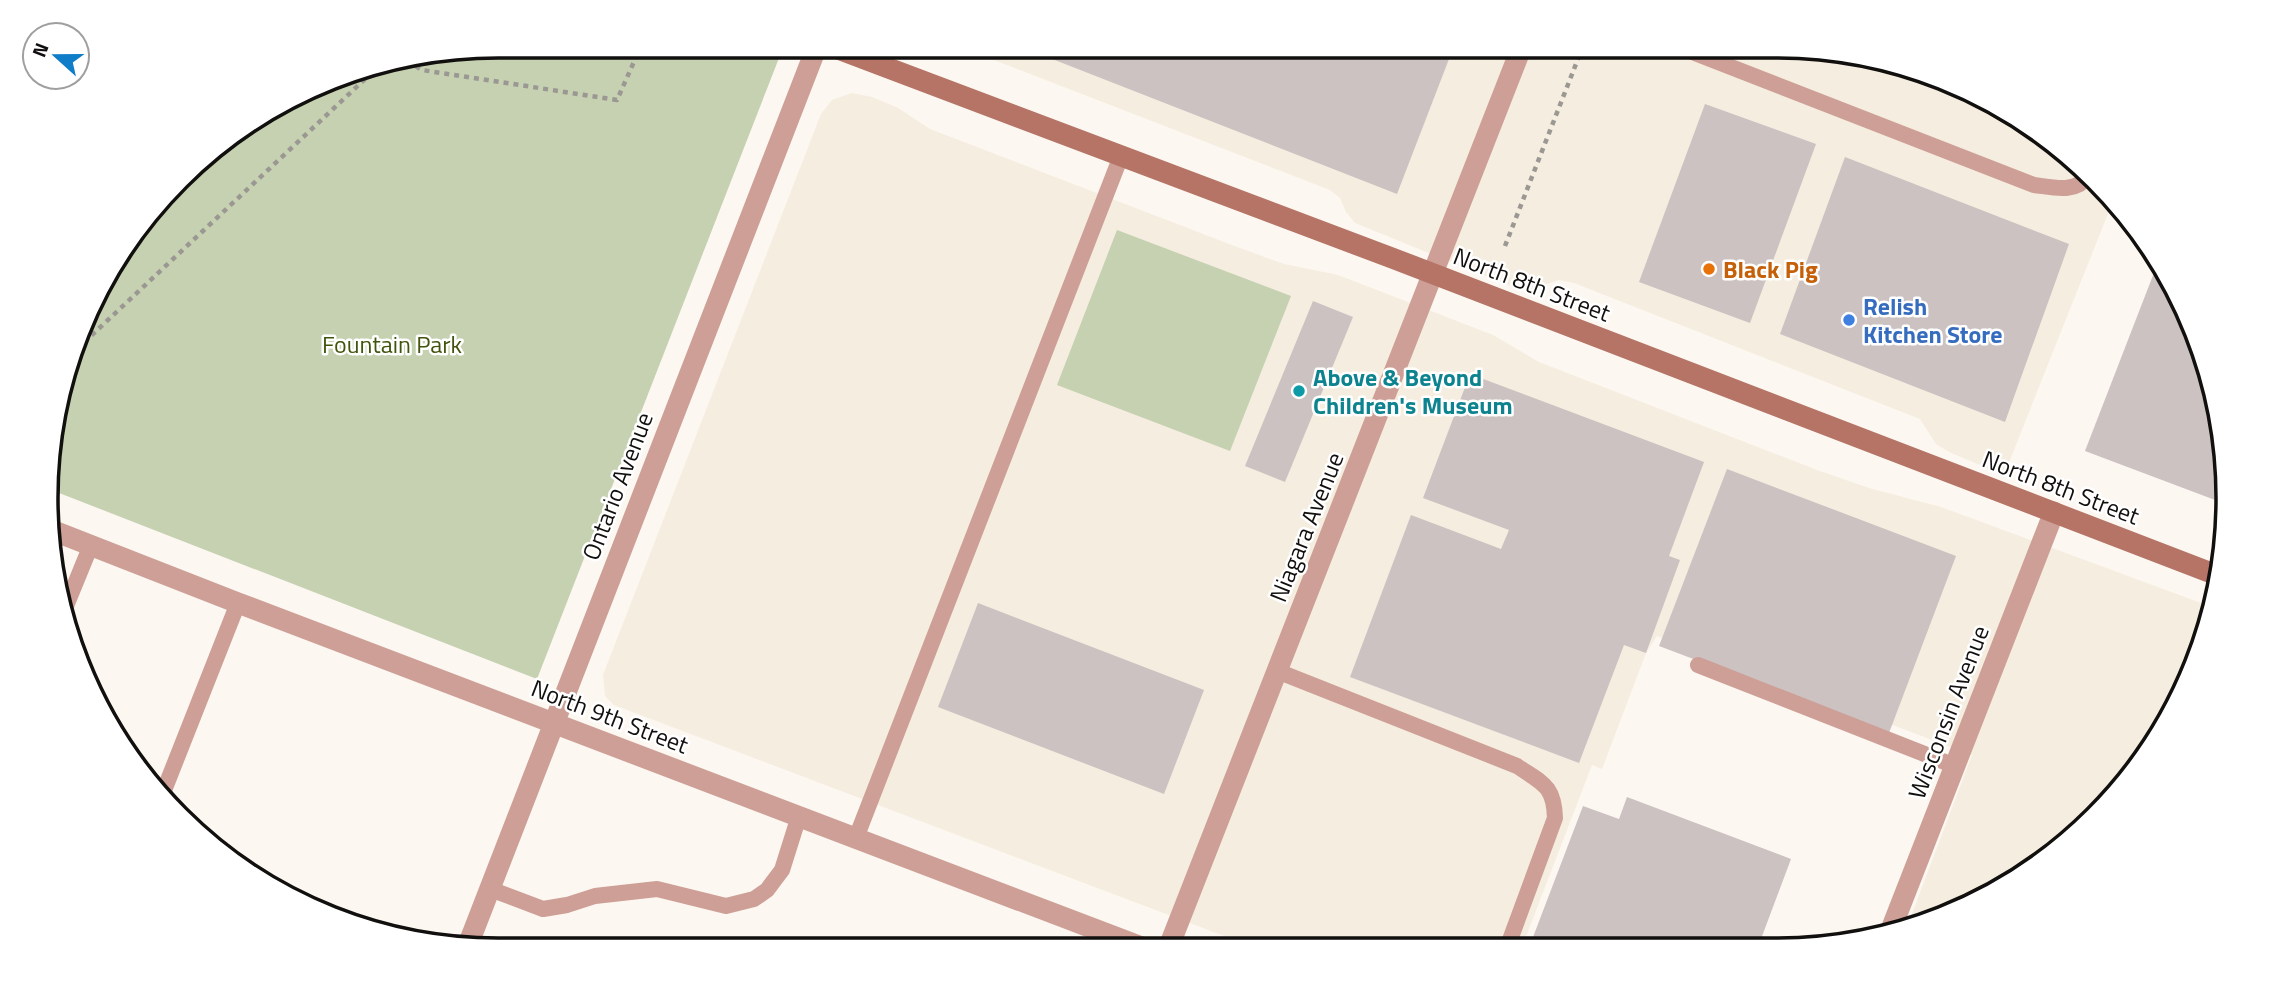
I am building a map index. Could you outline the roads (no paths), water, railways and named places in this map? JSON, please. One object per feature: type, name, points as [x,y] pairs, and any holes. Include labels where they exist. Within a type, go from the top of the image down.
[{"type":"main road","name":"North 8th Street","points":[[862,58],[2210,572]]},
{"type":"street","name":"Ontario Avenue","points":[[471,937],[552,723],[812,58]]},
{"type":"street","name":"Niagara Avenue","points":[[1172,938],[1517,58]]},
{"type":"street","name":"Wisconsin Avenue","points":[[1894,922],[2054,512]]},
{"type":"street","name":"North 9th Street","points":[[60,533],[1118,938]]},
{"type":"lane","points":[[1708,58],[2034,185],[2065,189],[2082,183]]},
{"type":"lane","points":[[856,838],[1121,156]]},
{"type":"lane","points":[[69,598],[91,545]]},
{"type":"lane","points":[[166,786],[239,603]]},
{"type":"lane","points":[[1698,665],[1955,766]]},
{"type":"lane","points":[[1277,671],[1517,766],[1543,784],[1555,798],[1555,818],[1510,938]]},
{"type":"lane","points":[[490,889],[543,909],[595,897],[657,889],[726,906],[754,899],[767,890],[782,870],[799,816]]},
{"type":"place","name":"Black Pig","points":[[1709,269]]},
{"type":"place","name":"Relish Kitchen Store","points":[[1849,320]]},
{"type":"place","name":"Above & Beyond Children's Museum","points":[[1299,391]]},
{"type":"park label","name":"Fountain Park","points":[[392,344]]}]
